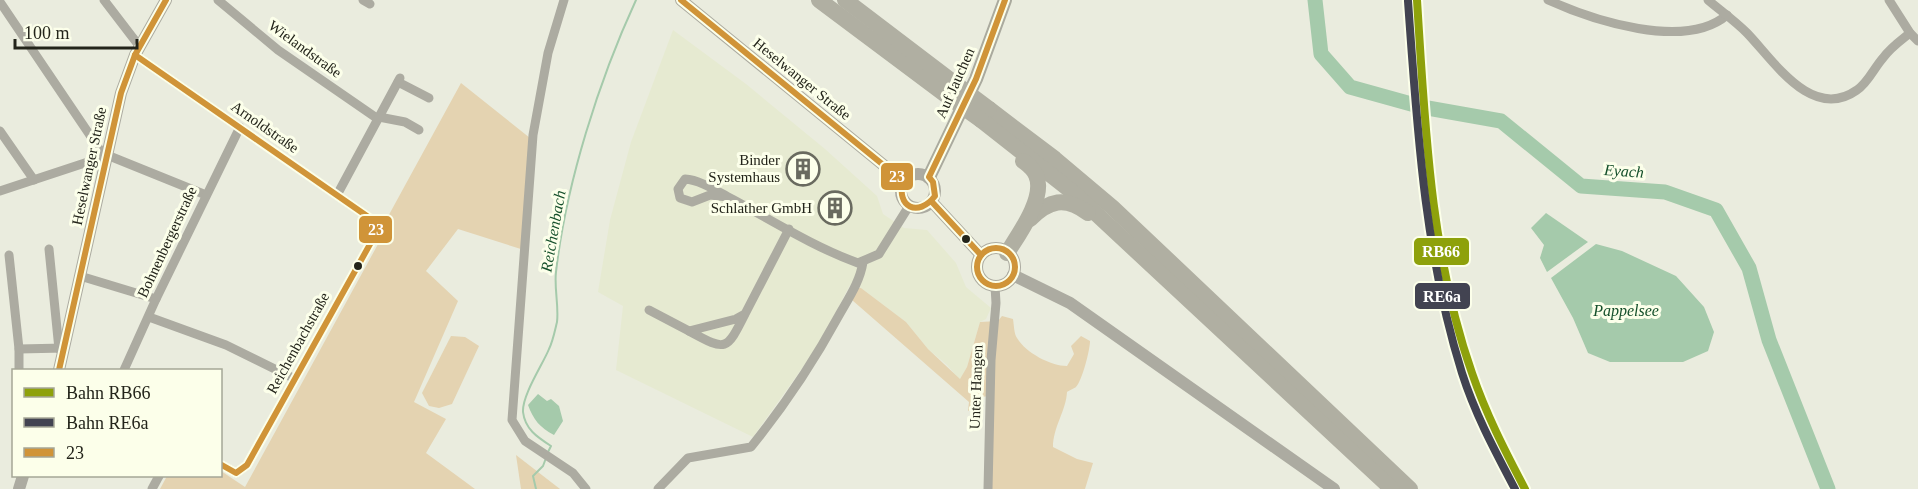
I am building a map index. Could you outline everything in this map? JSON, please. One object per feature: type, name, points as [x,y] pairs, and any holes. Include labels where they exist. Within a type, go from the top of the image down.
[{"type":"highway","points":[[819,0],[1055,159],[1112,207],[1410,489]]},
{"type":"highway","points":[[845,0],[875,22],[950,88]]},
{"type":"highway","points":[[856,0],[875,22]]},
{"type":"highway","points":[[985,114],[1006,146],[1032,168],[1037,177],[1034,206],[1007,253]]},
{"type":"highway","points":[[996,132],[1075,194],[1392,489]]},
{"type":"highway","points":[[1023,226],[1041,208],[1060,201],[1077,205],[1118,233]]},
{"type":"main road","name":"Auf Jauchen","points":[[929,177],[976,79],[1005,0]]},
{"type":"street","name":"Arnoldstraße","points":[[104,0],[137,51],[377,223]]},
{"type":"street","name":"Heselwanger Straße","points":[[59,369],[121,93],[137,51],[166,0]]},
{"type":"street","name":"Wielandstraße","points":[[218,0],[278,50],[379,118]]},
{"type":"street","points":[[564,0],[548,53],[533,135],[512,420],[525,441],[573,473],[586,489]]},
{"type":"street","name":"Heselwanger Straße","points":[[681,0],[903,182]]},
{"type":"street","points":[[1548,0],[1574,12],[1648,30],[1697,29],[1711,26],[1727,15]]},
{"type":"street","points":[[1708,0],[1727,15],[1794,82],[1810,94],[1825,99],[1835,99],[1858,90],[1882,58],[1910,33]]},
{"type":"street","points":[[1889,0],[1910,33],[1918,41]]},
{"type":"street","points":[[2,7],[102,153],[206,195]]},
{"type":"street","points":[[337,195],[399,80],[429,98]]},
{"type":"street","points":[[379,118],[405,122],[419,130]]},
{"type":"street","name":"Bohnenbergerstraße","points":[[124,369],[240,127]]},
{"type":"street","points":[[0,130],[34,180]]},
{"type":"street","points":[[0,191],[106,156]]},
{"type":"street","points":[[915,174],[929,177],[936,189],[932,202],[922,208],[909,206],[901,194],[903,182],[915,174]]},
{"type":"street","points":[[728,197],[710,195],[692,202],[680,198],[678,189],[685,179],[693,179],[728,197],[840,256],[858,263],[879,254],[909,206]]},
{"type":"street","points":[[932,202],[981,255]]},
{"type":"street","name":"Reichenbachstraße","points":[[222,465],[236,473],[247,465],[374,237],[377,223]]},
{"type":"street","points":[[649,310],[713,344],[727,345],[733,338],[789,229]]},
{"type":"street","points":[[19,349],[62,348],[49,249]]},
{"type":"street","points":[[997,249],[1007,253],[1014,263],[1013,275],[1006,283],[995,286],[984,282],[980,278],[977,266],[981,255],[986,251],[997,249]]},
{"type":"street","points":[[9,255],[19,349],[18,369]]},
{"type":"street","points":[[658,489],[688,458],[751,447],[781,410],[820,349],[856,285],[863,262]]},
{"type":"street","points":[[1013,275],[1070,303],[1334,489]]},
{"type":"street","points":[[81,276],[156,299]]},
{"type":"street","name":"Unter Hangen","points":[[988,489],[995,286]]},
{"type":"street","points":[[689,331],[736,319],[745,314]]},
{"type":"street","points":[[149,317],[226,345],[295,379]]},
{"type":"shaded area","points":[[673,30],[746,84],[825,149],[877,196],[883,214],[904,228],[927,230],[956,263],[966,287],[991,308],[986,319],[980,322],[967,367],[960,380],[928,349],[906,322],[861,288],[850,285],[818,346],[753,437],[616,370],[623,306],[598,292],[610,220],[631,142]]},
{"type":"shaded area","points":[[461,83],[530,138],[524,250],[458,229],[426,271],[458,301],[414,402],[446,419],[426,453],[475,489],[160,489],[166,477],[222,477],[222,472],[245,487],[383,235],[385,222]]},
{"type":"shaded area","points":[[855,288],[861,288],[906,322],[928,349],[960,379],[967,367],[980,322],[998,321],[1002,316],[1013,319],[1016,336],[1021,344],[1039,358],[1054,364],[1067,366],[1074,354],[1071,346],[1081,336],[1090,341],[1081,379],[1076,387],[1067,392],[1053,447],[1077,459],[1093,463],[1085,489],[989,489],[991,396],[980,397],[979,405],[968,411],[969,402],[852,300]]},
{"type":"shaded area","points":[[451,336],[465,337],[479,346],[452,404],[439,408],[429,406],[422,393]]},
{"type":"shaded area","points":[[516,455],[560,489],[521,489]]},
{"type":"water","points":[[1546,213],[1588,242],[1547,272],[1540,258],[1544,245],[1531,228]]},
{"type":"water","name":"Pappelsee","points":[[1596,244],[1622,251],[1676,276],[1704,307],[1714,332],[1708,351],[1683,362],[1610,362],[1588,353],[1573,318],[1551,278]]},
{"type":"water","points":[[538,394],[547,401],[551,399],[559,406],[563,421],[554,435],[538,423],[528,405]]},
{"type":"waterway","name":"Reichenbach","points":[[548,452],[551,446],[537,436],[526,423],[524,405],[554,336],[557,322],[556,272],[576,168],[609,64],[636,0]]},
{"type":"waterway","name":"Eyach","points":[[1315,0],[1321,54],[1350,87],[1422,107],[1501,121],[1581,186],[1665,192],[1716,210],[1749,268],[1769,340],[1828,489]]},
{"type":"waterway","name":"Reichenbach","points":[[536,489],[533,476],[543,466],[546,458]]},
{"type":"rail line","name":"RB66","points":[[1417,0],[1427,142],[1438,236],[1447,282],[1458,328],[1477,388],[1525,489]]},
{"type":"rail line","name":"RE6a","points":[[1408,1],[1424,188],[1449,327],[1473,403],[1515,489]]},
{"type":"transit line","name":"23","points":[[59,369],[121,93],[135,55],[166,0]]},
{"type":"transit line","name":"23","points":[[681,0],[903,181],[903,197],[906,203],[916,208],[922,207],[935,196],[933,182],[929,177],[976,79],[1005,0]]},
{"type":"transit line","name":"23","points":[[135,55],[377,223],[374,237],[247,465],[236,473],[222,465]]},
{"type":"transit line","name":"23","points":[[932,202],[981,255]]},
{"type":"transit line","name":"23","points":[[996,248],[1009,254],[1015,267],[1009,280],[996,286],[983,280],[977,267],[983,254],[996,248]]},
{"type":"place","name":"Binder Systemhaus","points":[[803,169]]},
{"type":"place","name":"Schlather GmbH","points":[[835,208]]}]
